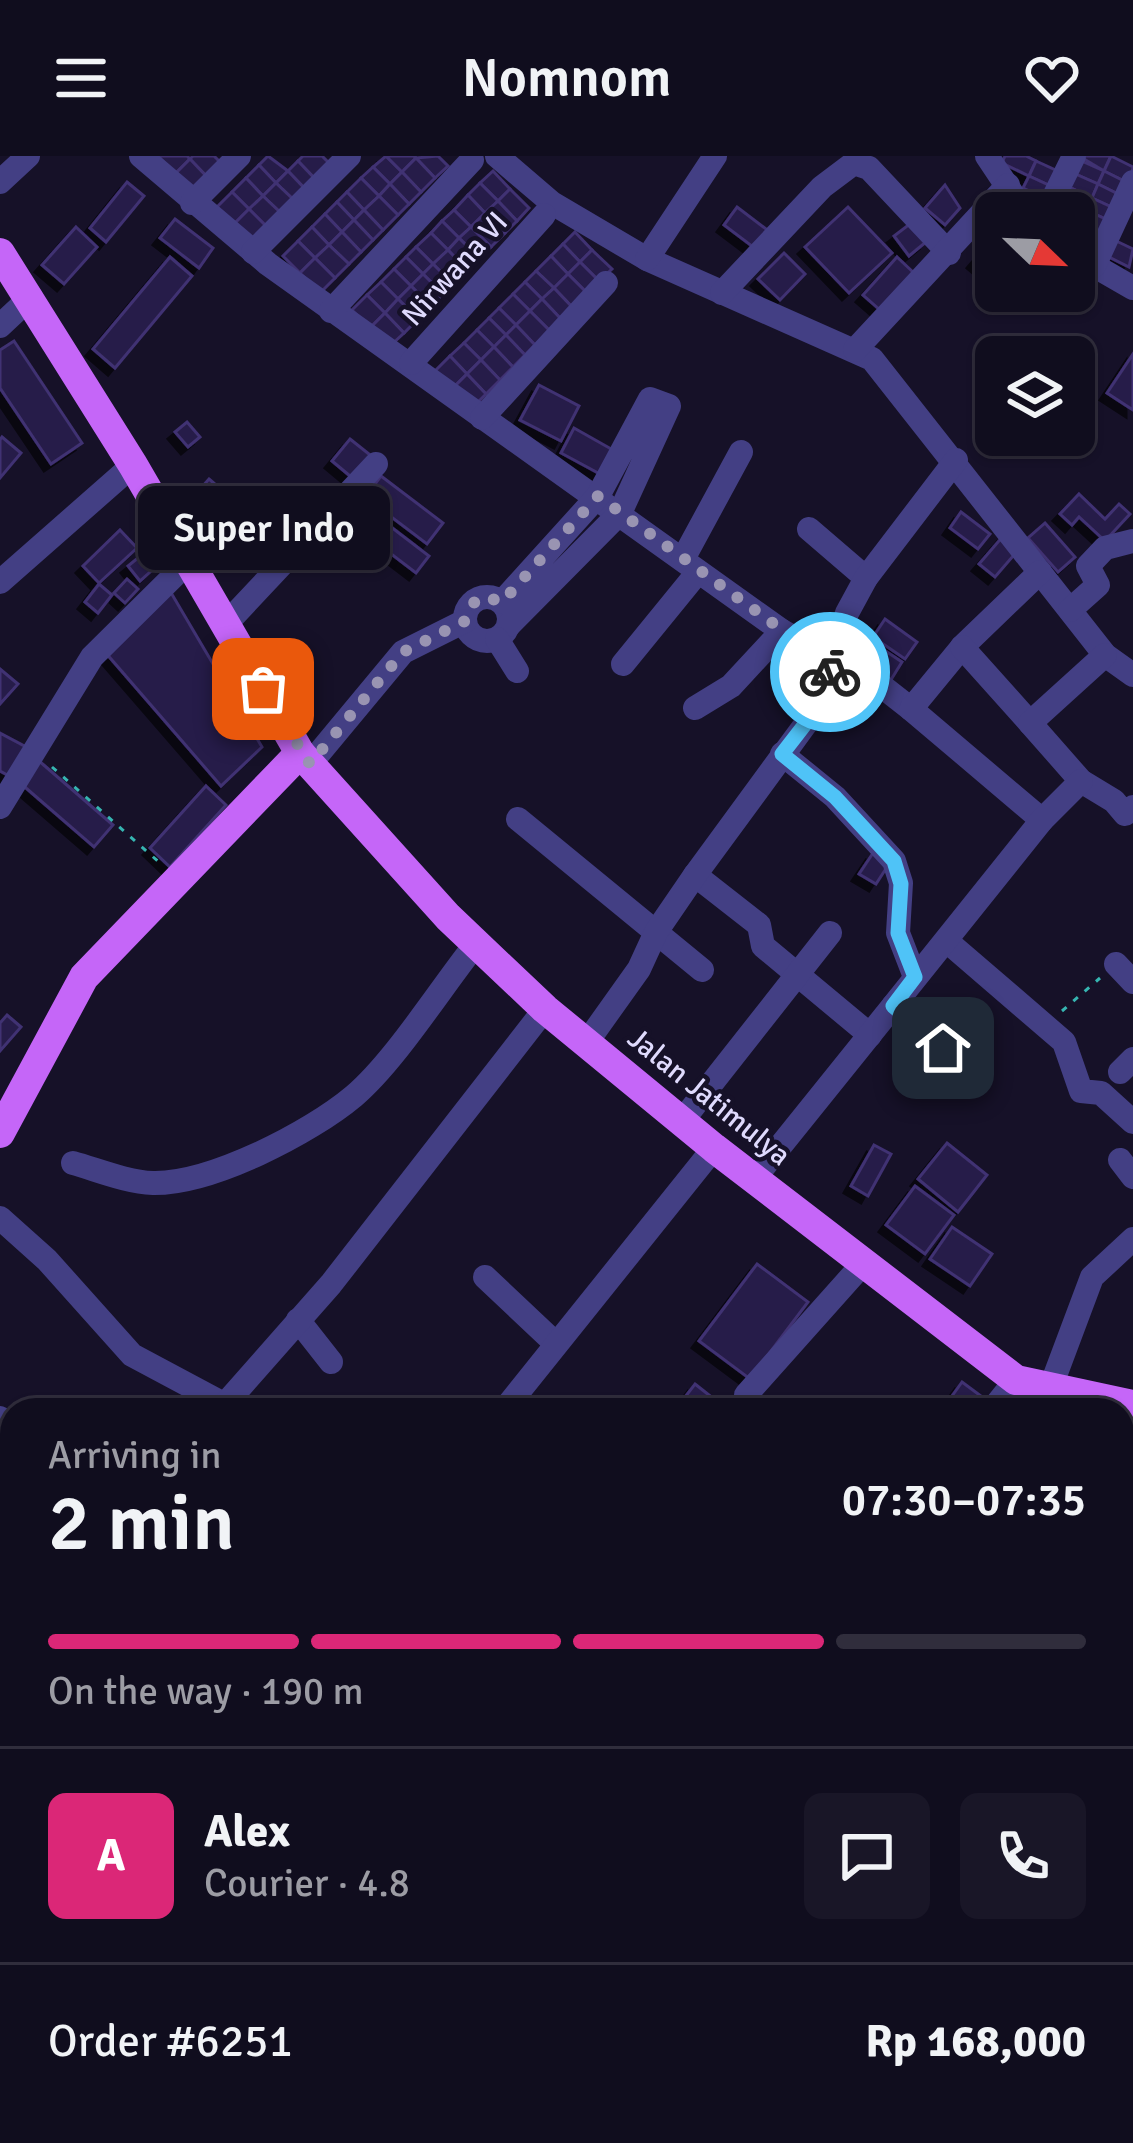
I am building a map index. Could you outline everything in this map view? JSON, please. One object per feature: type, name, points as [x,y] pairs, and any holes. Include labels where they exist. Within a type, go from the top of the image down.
[{"type":"main road","name":"Jalan Jatimulya","points":[[0,253],[32,296],[305,758],[476,945],[545,1010],[753,1180],[1016,1380],[1097,1398]]},
{"type":"main road","points":[[4,1113],[84,977],[305,758]]},
{"type":"street","points":[[0,182],[28,156]]},
{"type":"street","points":[[141,156],[192,203],[331,311],[411,363],[782,631],[815,649],[837,651],[1042,820]]},
{"type":"street","points":[[192,203],[239,156]]},
{"type":"street","points":[[253,252],[349,156]]},
{"type":"street","points":[[646,259],[715,156]]},
{"type":"street","points":[[1056,192],[1074,156]]},
{"type":"street","points":[[331,311],[495,159],[566,213],[646,259],[855,350],[884,369],[1105,655],[1133,675]]},
{"type":"street","points":[[722,292],[822,187],[854,163],[869,168],[949,253]]},
{"type":"street","points":[[855,350],[949,253],[998,166]]},
{"type":"street","points":[[1095,242],[1133,182]]},
{"type":"street","name":"Nirwana VI","points":[[411,363],[544,215]]},
{"type":"street","points":[[1095,266],[1133,288]]},
{"type":"street","points":[[482,418],[606,284]]},
{"type":"street","points":[[0,326],[32,296]]},
{"type":"street","points":[[465,621],[476,638],[503,622],[620,512],[669,406],[650,399],[598,496],[503,622]]},
{"type":"street","points":[[623,664],[690,566],[741,452]]},
{"type":"street","points":[[587,1042],[640,969],[656,932],[694,875],[813,714],[848,613],[866,578],[956,460]]},
{"type":"street","points":[[225,625],[376,464]]},
{"type":"street","points":[[0,582],[133,465]]},
{"type":"street","points":[[809,529],[866,578]]},
{"type":"street","points":[[1070,610],[1098,585],[1088,566],[1105,548],[1130,536]]},
{"type":"street","points":[[0,807],[92,657],[188,562]]},
{"type":"street","points":[[910,709],[962,647],[1040,572]]},
{"type":"street","points":[[305,758],[403,652],[465,621],[475,601],[486,597],[503,622],[517,671]]},
{"type":"street","points":[[694,708],[730,686],[782,631]]},
{"type":"street","points":[[962,647],[1081,781],[1125,814],[1133,808]]},
{"type":"street","points":[[1030,724],[1105,655]]},
{"type":"street","points":[[782,754],[835,797],[894,861],[901,884],[898,933],[915,977]]},
{"type":"street","points":[[753,1180],[915,977],[949,944],[1042,820],[1081,781]]},
{"type":"street","points":[[518,819],[702,970]]},
{"type":"street","points":[[694,875],[759,925],[764,946],[870,1035]]},
{"type":"street","points":[[682,1121],[830,933]]},
{"type":"street","points":[[949,944],[1064,1042],[1070,1073],[1081,1091],[1101,1093],[1133,1122]]},
{"type":"street","points":[[73,1162],[141,1182],[169,1183],[230,1165],[303,1128],[357,1093],[476,945]]},
{"type":"street","points":[[893,1006],[961,1065]]},
{"type":"street","points":[[234,1398],[545,1010]]},
{"type":"street","points":[[513,1398],[714,1148]]},
{"type":"street","points":[[0,1218],[47,1260],[132,1355],[208,1398]]},
{"type":"street","points":[[1050,1389],[1092,1277],[1133,1239]]},
{"type":"street","points":[[746,1395],[861,1266]]},
{"type":"street","points":[[485,1277],[555,1343]]},
{"type":"street","points":[[298,1320],[332,1362]]},
{"type":"street","points":[[1002,1398],[1016,1380]]},
{"type":"path","points":[[32,752],[107,811],[179,881]]},
{"type":"path","points":[[1045,1025],[1125,973]]},
{"type":"building","points":[[158,156],[187,156],[190,159],[175,174]]},
{"type":"building","points":[[214,156],[223,165],[209,179],[190,159]]},
{"type":"building","points":[[268,156],[288,171],[276,183],[259,165]]},
{"type":"building","points":[[303,156],[322,156],[332,166],[317,181],[298,161]]},
{"type":"building","points":[[386,156],[402,172],[390,184],[373,167]]},
{"type":"building","points":[[386,156],[414,156],[416,158],[402,172]]},
{"type":"building","points":[[438,156],[448,166],[435,178],[416,158]]},
{"type":"building","points":[[1005,156],[1036,161],[1029,176],[1002,163]]},
{"type":"building","points":[[1079,156],[1111,156],[1104,171]]},
{"type":"building","points":[[1111,156],[1133,167],[1130,184],[1104,171]]},
{"type":"building","points":[[416,158],[435,178],[421,192],[402,172]]},
{"type":"building","points":[[190,159],[209,179],[194,194],[175,174]]},
{"type":"building","points":[[1077,159],[1104,171],[1098,184],[1071,172]]},
{"type":"building","points":[[298,161],[317,181],[307,191],[288,171]]},
{"type":"building","points":[[1036,161],[1062,173],[1055,188],[1029,176]]},
{"type":"building","points":[[259,165],[276,183],[263,196],[246,178]]},
{"type":"building","points":[[373,167],[390,184],[379,196],[361,178]]},
{"type":"building","points":[[288,171],[307,191],[296,202],[276,183]]},
{"type":"building","points":[[493,171],[510,189],[498,201],[480,183]]},
{"type":"building","points":[[1104,171],[1130,184],[1124,197],[1098,184]]},
{"type":"building","points":[[402,172],[421,192],[409,204],[390,184]]},
{"type":"building","points":[[1071,172],[1098,184],[1095,192],[1065,185]]},
{"type":"building","points":[[1029,176],[1055,188],[1053,192],[1032,192],[1023,188]]},
{"type":"building","points":[[246,178],[263,196],[249,209],[232,192]]},
{"type":"building","points":[[361,178],[379,196],[364,210],[347,192]]},
{"type":"building","points":[[127,182],[144,196],[106,242],[90,228]]},
{"type":"building","points":[[276,183],[296,202],[283,215],[263,196]]},
{"type":"building","points":[[480,183],[498,201],[485,213],[468,195]]},
{"type":"building","points":[[390,184],[409,204],[398,215],[379,196]]},
{"type":"building","points":[[1098,184],[1124,197],[1118,210],[1095,199]]},
{"type":"building","points":[[945,185],[960,208],[945,225],[925,208]]},
{"type":"building","points":[[510,189],[529,208],[517,221],[498,201]]},
{"type":"building","points":[[232,192],[249,209],[234,224],[217,207]]},
{"type":"building","points":[[347,192],[364,210],[354,220],[337,202]]},
{"type":"building","points":[[468,195],[485,213],[471,227],[454,210]]},
{"type":"building","points":[[263,196],[283,215],[269,229],[249,209]]},
{"type":"building","points":[[379,196],[398,215],[383,230],[364,210]]},
{"type":"building","points":[[1095,199],[1118,210],[1112,222],[1095,214]]},
{"type":"building","points":[[498,201],[517,221],[505,233],[485,213]]},
{"type":"building","points":[[337,202],[354,220],[342,232],[325,214]]},
{"type":"building","points":[[737,207],[770,232],[757,250],[724,225]]},
{"type":"building","points":[[848,207],[892,253],[849,293],[805,247]]},
{"type":"building","points":[[249,209],[269,229],[254,244],[234,224]]},
{"type":"building","points":[[364,210],[383,230],[373,240],[354,220]]},
{"type":"building","points":[[454,210],[471,227],[459,238],[442,221]]},
{"type":"building","points":[[485,213],[505,233],[491,247],[471,227]]},
{"type":"building","points":[[325,214],[342,232],[329,245],[312,227]]},
{"type":"building","points":[[1095,214],[1112,222],[1105,237],[1095,232]]},
{"type":"building","points":[[175,219],[213,248],[199,268],[160,238]]},
{"type":"building","points":[[354,220],[373,240],[361,252],[342,232]]},
{"type":"building","points":[[442,221],[459,238],[448,250],[431,233]]},
{"type":"building","points":[[911,223],[926,242],[909,256],[894,236]]},
{"type":"building","points":[[76,227],[97,247],[64,284],[42,265]]},
{"type":"building","points":[[312,227],[329,245],[315,258],[298,241]]},
{"type":"building","points":[[471,227],[491,247],[479,258],[459,238]]},
{"type":"building","points":[[342,232],[361,252],[349,264],[329,245]]},
{"type":"building","points":[[575,232],[592,250],[580,262],[563,244]]},
{"type":"building","points":[[1095,232],[1105,237],[1095,251]]},
{"type":"building","points":[[431,233],[448,250],[433,264],[416,247]]},
{"type":"building","points":[[459,238],[479,258],[467,270],[448,250]]},
{"type":"building","points":[[1110,238],[1133,249],[1129,267],[1103,254]]},
{"type":"building","points":[[298,241],[315,258],[300,273],[283,256]]},
{"type":"building","points":[[563,244],[580,262],[568,274],[551,256]]},
{"type":"building","points":[[329,245],[349,264],[335,278],[315,258]]},
{"type":"building","points":[[416,247],[433,264],[423,274],[406,257]]},
{"type":"building","points":[[448,250],[467,270],[453,284],[433,264]]},
{"type":"building","points":[[592,250],[612,269],[599,281],[580,262]]},
{"type":"building","points":[[784,253],[805,274],[780,300],[758,279]]},
{"type":"building","points":[[551,256],[568,274],[554,288],[536,271]]},
{"type":"building","points":[[170,257],[192,276],[115,368],[93,349]]},
{"type":"building","points":[[406,257],[423,274],[411,286],[394,269]]},
{"type":"building","points":[[897,257],[914,273],[880,310],[863,295]]},
{"type":"building","points":[[315,258],[335,278],[320,293],[300,273]]},
{"type":"building","points":[[580,262],[599,281],[587,293],[568,274]]},
{"type":"building","points":[[433,264],[453,284],[443,294],[423,274]]},
{"type":"building","points":[[394,269],[411,286],[398,299],[381,282]]},
{"type":"building","points":[[536,271],[554,288],[542,299],[525,282]]},
{"type":"building","points":[[423,274],[443,294],[431,306],[411,286]]},
{"type":"building","points":[[568,274],[587,293],[573,308],[554,288]]},
{"type":"building","points":[[381,282],[398,299],[385,313],[367,295]]},
{"type":"building","points":[[525,282],[542,299],[530,311],[513,294]]},
{"type":"building","points":[[411,286],[431,306],[418,319],[398,299]]},
{"type":"building","points":[[554,288],[573,308],[561,319],[542,299]]},
{"type":"building","points":[[513,294],[530,311],[516,325],[499,308]]},
{"type":"building","points":[[367,295],[385,313],[370,328],[352,310]]},
{"type":"building","points":[[398,299],[418,319],[404,333],[385,313]]},
{"type":"building","points":[[542,299],[561,319],[550,331],[530,311]]},
{"type":"building","points":[[499,308],[516,325],[506,335],[489,318]]},
{"type":"building","points":[[530,311],[550,331],[535,345],[516,325]]},
{"type":"building","points":[[385,313],[404,333],[389,347],[370,328]]},
{"type":"building","points":[[489,318],[506,335],[494,347],[477,330]]},
{"type":"building","points":[[516,325],[535,345],[525,355],[506,335]]},
{"type":"building","points":[[477,330],[494,347],[481,360],[464,343]]},
{"type":"building","points":[[506,335],[525,355],[513,367],[494,347]]},
{"type":"building","points":[[14,341],[82,443],[51,464],[0,388],[0,350]]},
{"type":"building","points":[[464,343],[481,360],[467,374],[450,356]]},
{"type":"building","points":[[494,347],[513,367],[500,380],[481,360]]},
{"type":"building","points":[[1133,354],[1133,410],[1107,393]]},
{"type":"building","points":[[450,356],[467,374],[452,389],[435,371]]},
{"type":"building","points":[[481,360],[500,380],[486,394],[467,374]]},
{"type":"building","points":[[467,374],[486,394],[472,408],[452,389]]},
{"type":"building","points":[[539,385],[579,406],[561,441],[520,420]]},
{"type":"building","points":[[187,422],[200,437],[188,447],[175,432]]},
{"type":"building","points":[[574,428],[613,450],[600,474],[561,453]]},
{"type":"building","points":[[2,437],[21,453],[0,478],[0,440]]},
{"type":"building","points":[[350,439],[374,458],[356,481],[332,461]]},
{"type":"building","points":[[381,476],[443,523],[427,544],[365,497]]},
{"type":"building","points":[[209,479],[224,492],[199,520],[185,506]]},
{"type":"building","points":[[1079,494],[1105,519],[1119,504],[1130,514],[1105,541],[1079,517],[1072,525],[1060,514]]},
{"type":"building","points":[[226,499],[246,517],[229,535],[209,517]]},
{"type":"building","points":[[361,504],[429,556],[416,573],[348,521]]},
{"type":"building","points":[[961,512],[990,534],[978,549],[950,528]]},
{"type":"building","points":[[1045,523],[1075,557],[1058,572],[1028,538]]},
{"type":"building","points":[[120,530],[137,548],[99,583],[83,566]]},
{"type":"building","points":[[161,532],[175,552],[158,564],[144,544]]},
{"type":"building","points":[[248,532],[255,547],[231,559],[224,543]]},
{"type":"building","points":[[1004,535],[1020,548],[995,577],[979,564]]},
{"type":"building","points":[[139,557],[151,571],[140,581],[128,566]]},
{"type":"building","points":[[127,579],[138,589],[125,603],[114,593]]},
{"type":"building","points":[[99,584],[112,595],[98,613],[85,602]]},
{"type":"building","points":[[170,591],[262,747],[221,786],[105,652]]},
{"type":"building","points":[[885,619],[917,642],[905,659],[873,637]]},
{"type":"building","points":[[869,640],[902,662],[887,686],[854,663]]},
{"type":"building","points":[[0,669],[18,684],[0,704]]},
{"type":"building","points":[[0,733],[28,748],[13,778],[0,771]]},
{"type":"building","points":[[38,760],[113,825],[94,847],[19,782]]},
{"type":"building","points":[[206,786],[226,805],[170,867],[150,848]]},
{"type":"building","points":[[873,853],[889,864],[876,884],[859,874]]},
{"type":"building","points":[[7,1015],[21,1027],[0,1051],[0,1023]]},
{"type":"building","points":[[947,1143],[987,1175],[958,1212],[918,1179]]},
{"type":"building","points":[[874,1145],[891,1154],[868,1196],[851,1186]]},
{"type":"building","points":[[915,1186],[954,1215],[925,1254],[886,1225]]},
{"type":"building","points":[[952,1227],[992,1254],[970,1286],[930,1259]]},
{"type":"building","points":[[757,1264],[808,1302],[750,1379],[699,1341]]},
{"type":"building","points":[[962,1382],[984,1398],[951,1398]]},
{"type":"building","points":[[695,1384],[713,1398],[684,1398]]},
{"type":"way so far","points":[[263,689],[310,764],[403,652],[465,621],[475,601],[486,597],[502,602],[598,496],[800,643],[837,651],[830,672]]},
{"type":"place","name":"Super Indo","points":[[263,689]]},
{"type":"route","points":[[830,672],[813,714],[782,754],[835,797],[894,861],[901,884],[898,933],[915,977],[893,1006],[943,1048]]}]
